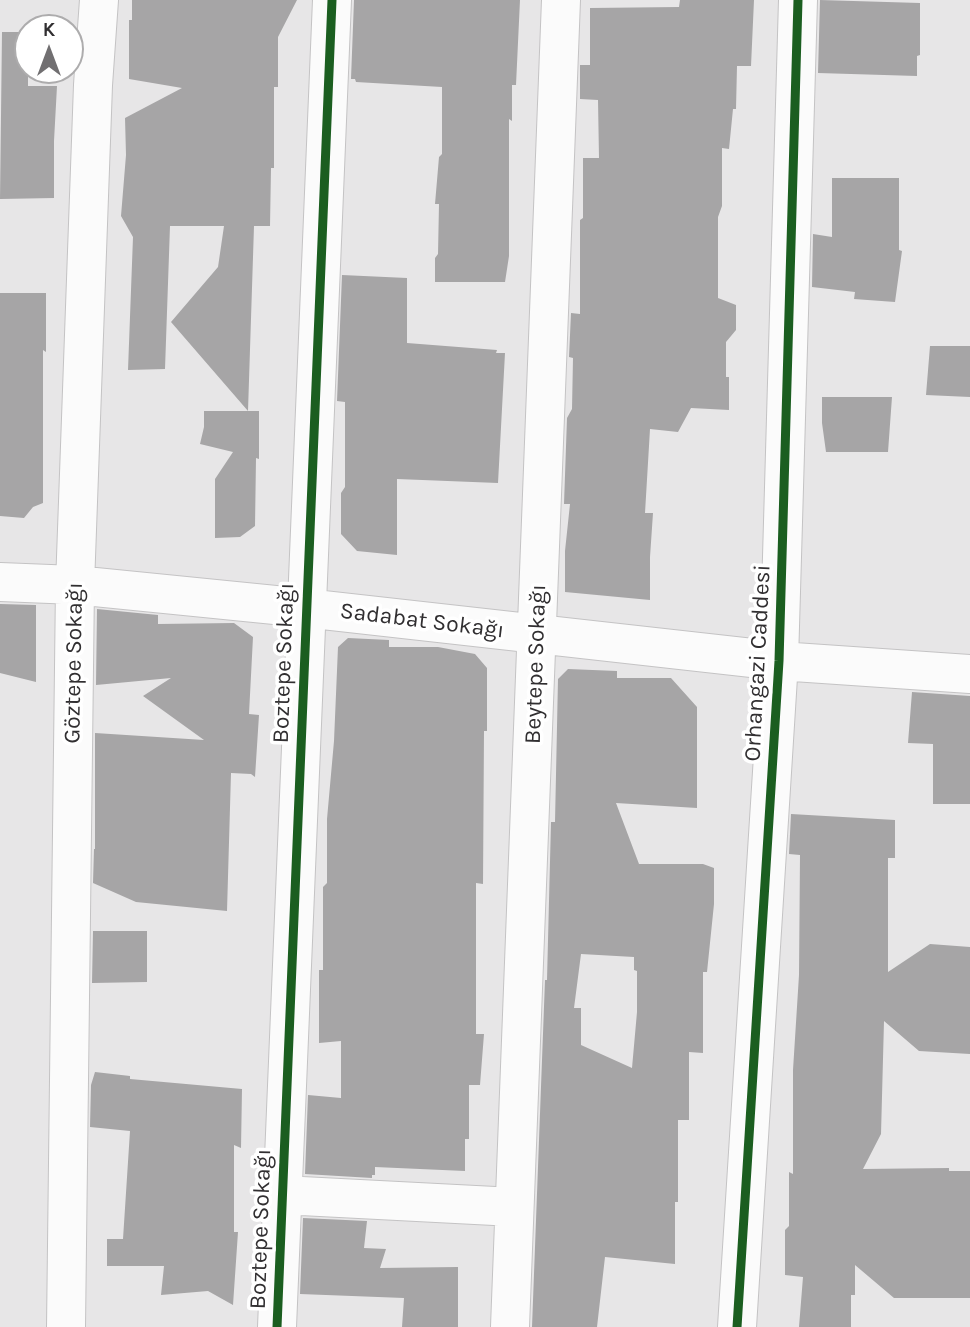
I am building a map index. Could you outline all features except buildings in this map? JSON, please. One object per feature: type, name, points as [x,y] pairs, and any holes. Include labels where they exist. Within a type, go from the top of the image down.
[{"type":"street","name":"Göztepe Sokağı","points":[[66,1327],[75,585],[93,85],[99,0]]},
{"type":"street","name":"Boztepe Sokağı","points":[[277,1327],[332,0]]},
{"type":"street","name":"Beytepe Sokağı","points":[[510,1327],[561,0]]},
{"type":"street","name":"Orhangazi Caddesi","points":[[737,1327],[779,661],[798,0]]},
{"type":"street","name":"Sadabat Sokağı","points":[[0,582],[75,585],[305,608],[779,661],[970,674]]},
{"type":"street","points":[[282,1195],[514,1207]]},
{"type":"cycle path","points":[[277,1327],[332,0]]},
{"type":"cycle path","points":[[737,1327],[779,661],[798,0]]}]
